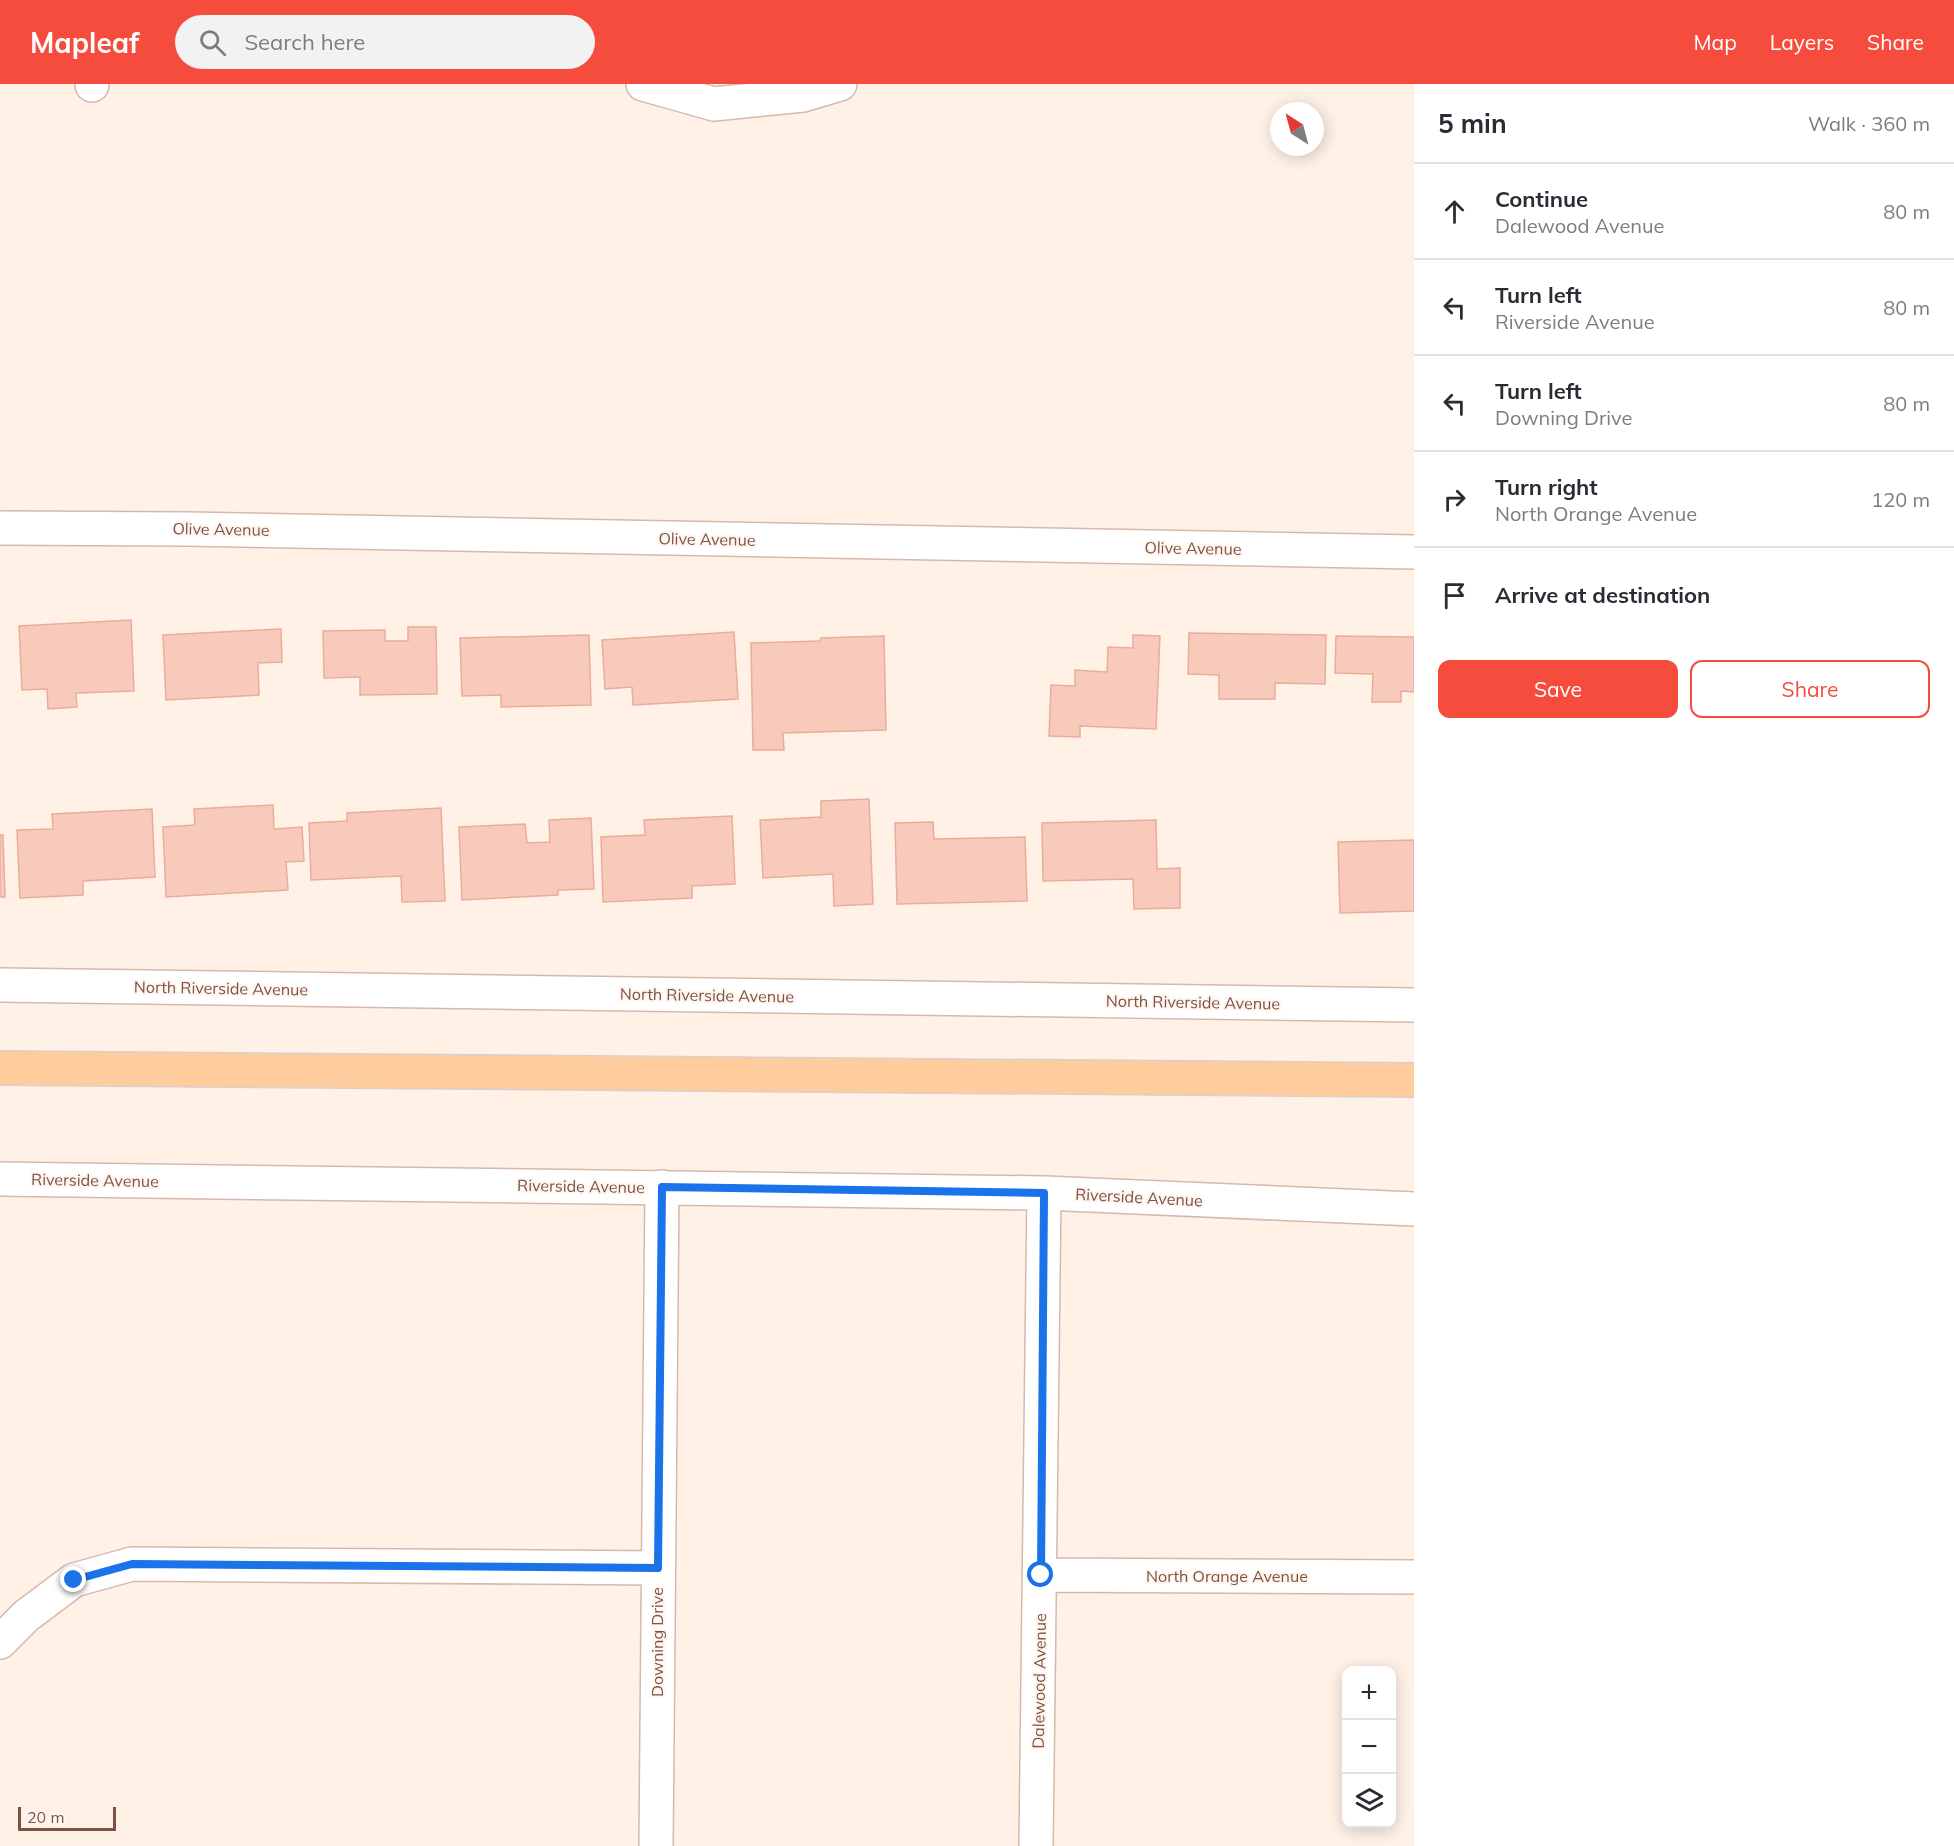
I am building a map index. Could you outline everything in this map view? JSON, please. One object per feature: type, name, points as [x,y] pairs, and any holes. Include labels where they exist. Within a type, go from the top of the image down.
[{"type":"main road","points":[[0,1068],[1414,1080]]},
{"type":"street","points":[[644,84],[714,104],[803,95],[840,84]]},
{"type":"street","name":"Olive Avenue","points":[[0,528],[187,529],[1414,552]]},
{"type":"street","name":"North Riverside Avenue","points":[[0,985],[1414,1005]]},
{"type":"street","name":"Riverside Avenue","points":[[0,1179],[1044,1193],[1414,1209]]},
{"type":"street","name":"Downing Drive","points":[[656,1846],[662,1187]]},
{"type":"street","name":"Dalewood Avenue","points":[[1036,1846],[1044,1193]]},
{"type":"street","points":[[0,1642],[26,1616],[74,1580],[132,1564],[658,1568]]},
{"type":"street","name":"North Orange Avenue","points":[[1041,1575],[1414,1577]]},
{"type":"building","points":[[131,620],[134,691],[76,693],[77,707],[48,709],[47,689],[22,690],[19,626]]},
{"type":"building","points":[[408,627],[436,627],[437,694],[360,695],[360,677],[324,678],[323,631],[385,630],[385,641],[408,641]]},
{"type":"building","points":[[281,629],[282,662],[258,663],[259,695],[166,700],[163,635]]},
{"type":"building","points":[[734,632],[738,699],[633,705],[632,687],[605,689],[602,640]]},
{"type":"building","points":[[1189,633],[1326,635],[1325,684],[1275,683],[1275,699],[1219,699],[1219,675],[1188,674]]},
{"type":"building","points":[[589,635],[591,705],[501,707],[501,695],[462,696],[460,638]]},
{"type":"building","points":[[1133,635],[1160,636],[1156,729],[1080,726],[1080,737],[1049,736],[1051,685],[1075,686],[1075,670],[1107,672],[1108,647],[1133,648]]},
{"type":"building","points":[[884,636],[886,730],[783,733],[784,750],[753,750],[751,643]]},
{"type":"building","points":[[1336,636],[1414,637],[1414,692],[1401,691],[1401,702],[1372,702],[1373,674],[1335,673]]},
{"type":"building","points":[[869,799],[873,904],[834,906],[833,874],[763,878],[760,820],[821,817],[821,801]]},
{"type":"building","points":[[273,805],[274,829],[302,827],[304,861],[286,862],[288,890],[166,897],[163,827],[195,825],[194,809]]},
{"type":"building","points":[[441,808],[445,901],[402,902],[401,876],[311,880],[309,823],[347,821],[347,813]]},
{"type":"building","points":[[152,809],[155,877],[83,881],[83,895],[20,898],[17,830],[53,829],[52,814]]},
{"type":"building","points":[[732,816],[735,884],[692,886],[692,898],[603,902],[601,837],[645,835],[644,820]]},
{"type":"building","points":[[591,818],[594,889],[558,890],[558,895],[462,900],[459,827],[525,824],[527,843],[550,842],[549,820]]},
{"type":"building","points":[[1156,820],[1157,869],[1180,868],[1180,908],[1134,909],[1133,879],[1043,881],[1042,823]]},
{"type":"building","points":[[933,822],[934,839],[1025,837],[1027,901],[897,904],[895,823]]},
{"type":"building","points":[[0,835],[3,835],[5,897],[0,897]]},
{"type":"building","points":[[1414,840],[1414,911],[1340,913],[1338,842]]},
{"type":"route","points":[[74,1580],[132,1564],[658,1568],[662,1187],[1044,1193],[1041,1575]]}]
